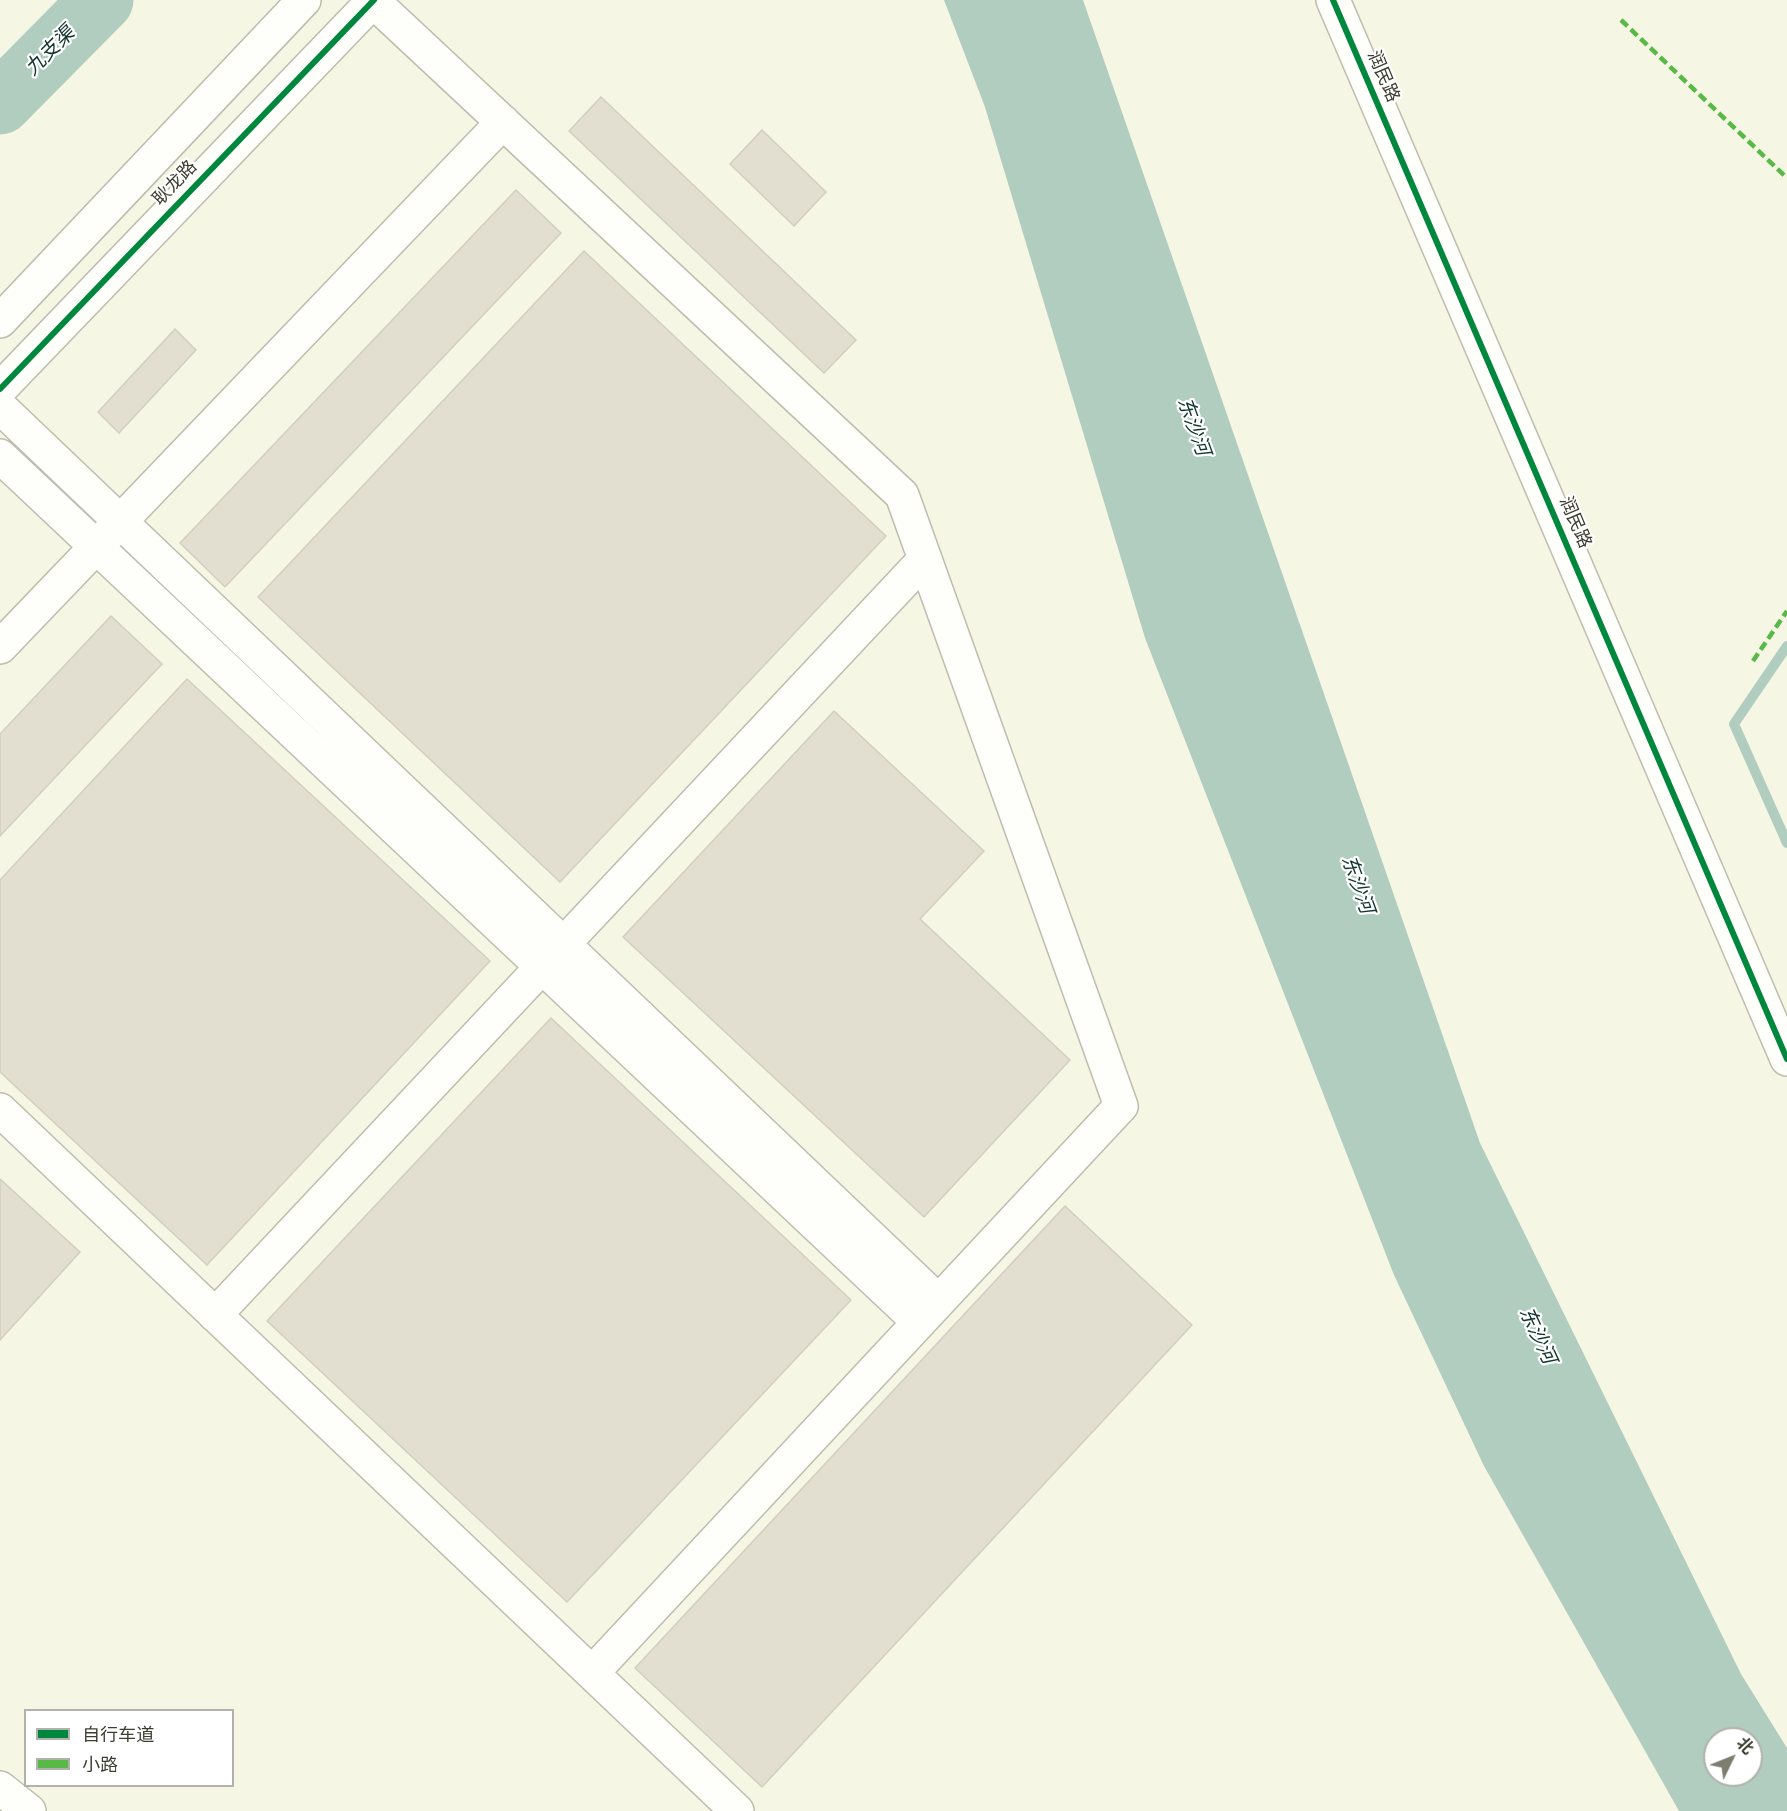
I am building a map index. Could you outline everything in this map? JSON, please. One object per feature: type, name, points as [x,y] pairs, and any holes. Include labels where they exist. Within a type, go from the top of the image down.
[{"type":"street","name":"耿龙路","points":[[0,321],[304,0]]},
{"type":"street","name":"润民路","points":[[1333,0],[1787,1059]]},
{"type":"street","name":"耿龙路","points":[[0,389],[374,1]]},
{"type":"street","points":[[374,1],[902,495],[1121,1106],[592,1673]]},
{"type":"street","points":[[0,647],[503,122]]},
{"type":"street","points":[[0,407],[120,522],[553,955],[929,1311]]},
{"type":"street","points":[[0,456],[96,547],[553,955]]},
{"type":"street","points":[[215,1315],[925,559]]},
{"type":"street","points":[[0,1110],[737,1811]]},
{"type":"street","points":[[0,1788],[29,1811]]},
{"type":"water","name":"东沙河","points":[[944,0],[1083,0],[1480,1143],[1741,1674],[1787,1748],[1787,1811],[1679,1811],[1484,1466],[1394,1275],[1145,638],[985,107]]},
{"type":"building","points":[[601,97],[856,340],[824,373],[569,131]]},
{"type":"building","points":[[762,130],[826,192],[794,226],[730,164]]},
{"type":"building","points":[[516,190],[561,233],[225,587],[180,543]]},
{"type":"building","points":[[584,251],[886,536],[560,882],[258,597]]},
{"type":"building","points":[[175,329],[196,350],[119,433],[98,412]]},
{"type":"building","points":[[111,616],[162,664],[0,836],[0,734]]},
{"type":"building","points":[[187,679],[490,961],[207,1265],[0,1072],[0,880]]},
{"type":"building","points":[[834,711],[984,851],[920,919],[1070,1060],[924,1217],[623,937]]},
{"type":"building","points":[[551,1018],[851,1300],[567,1602],[267,1321]]},
{"type":"building","points":[[0,1179],[80,1252],[0,1340]]},
{"type":"building","points":[[1065,1206],[1192,1325],[762,1787],[635,1668]]},
{"type":"waterway","name":"九支渠","points":[[0,103],[102,0]]},
{"type":"waterway","points":[[1787,646],[1734,724],[1787,843]]},
{"type":"marked path","points":[[1621,20],[1787,178]]},
{"type":"marked path","points":[[1753,661],[1787,611]]},
{"type":"cycle path","points":[[0,389],[374,0]]},
{"type":"cycle path","points":[[1333,0],[1787,1059]]}]
